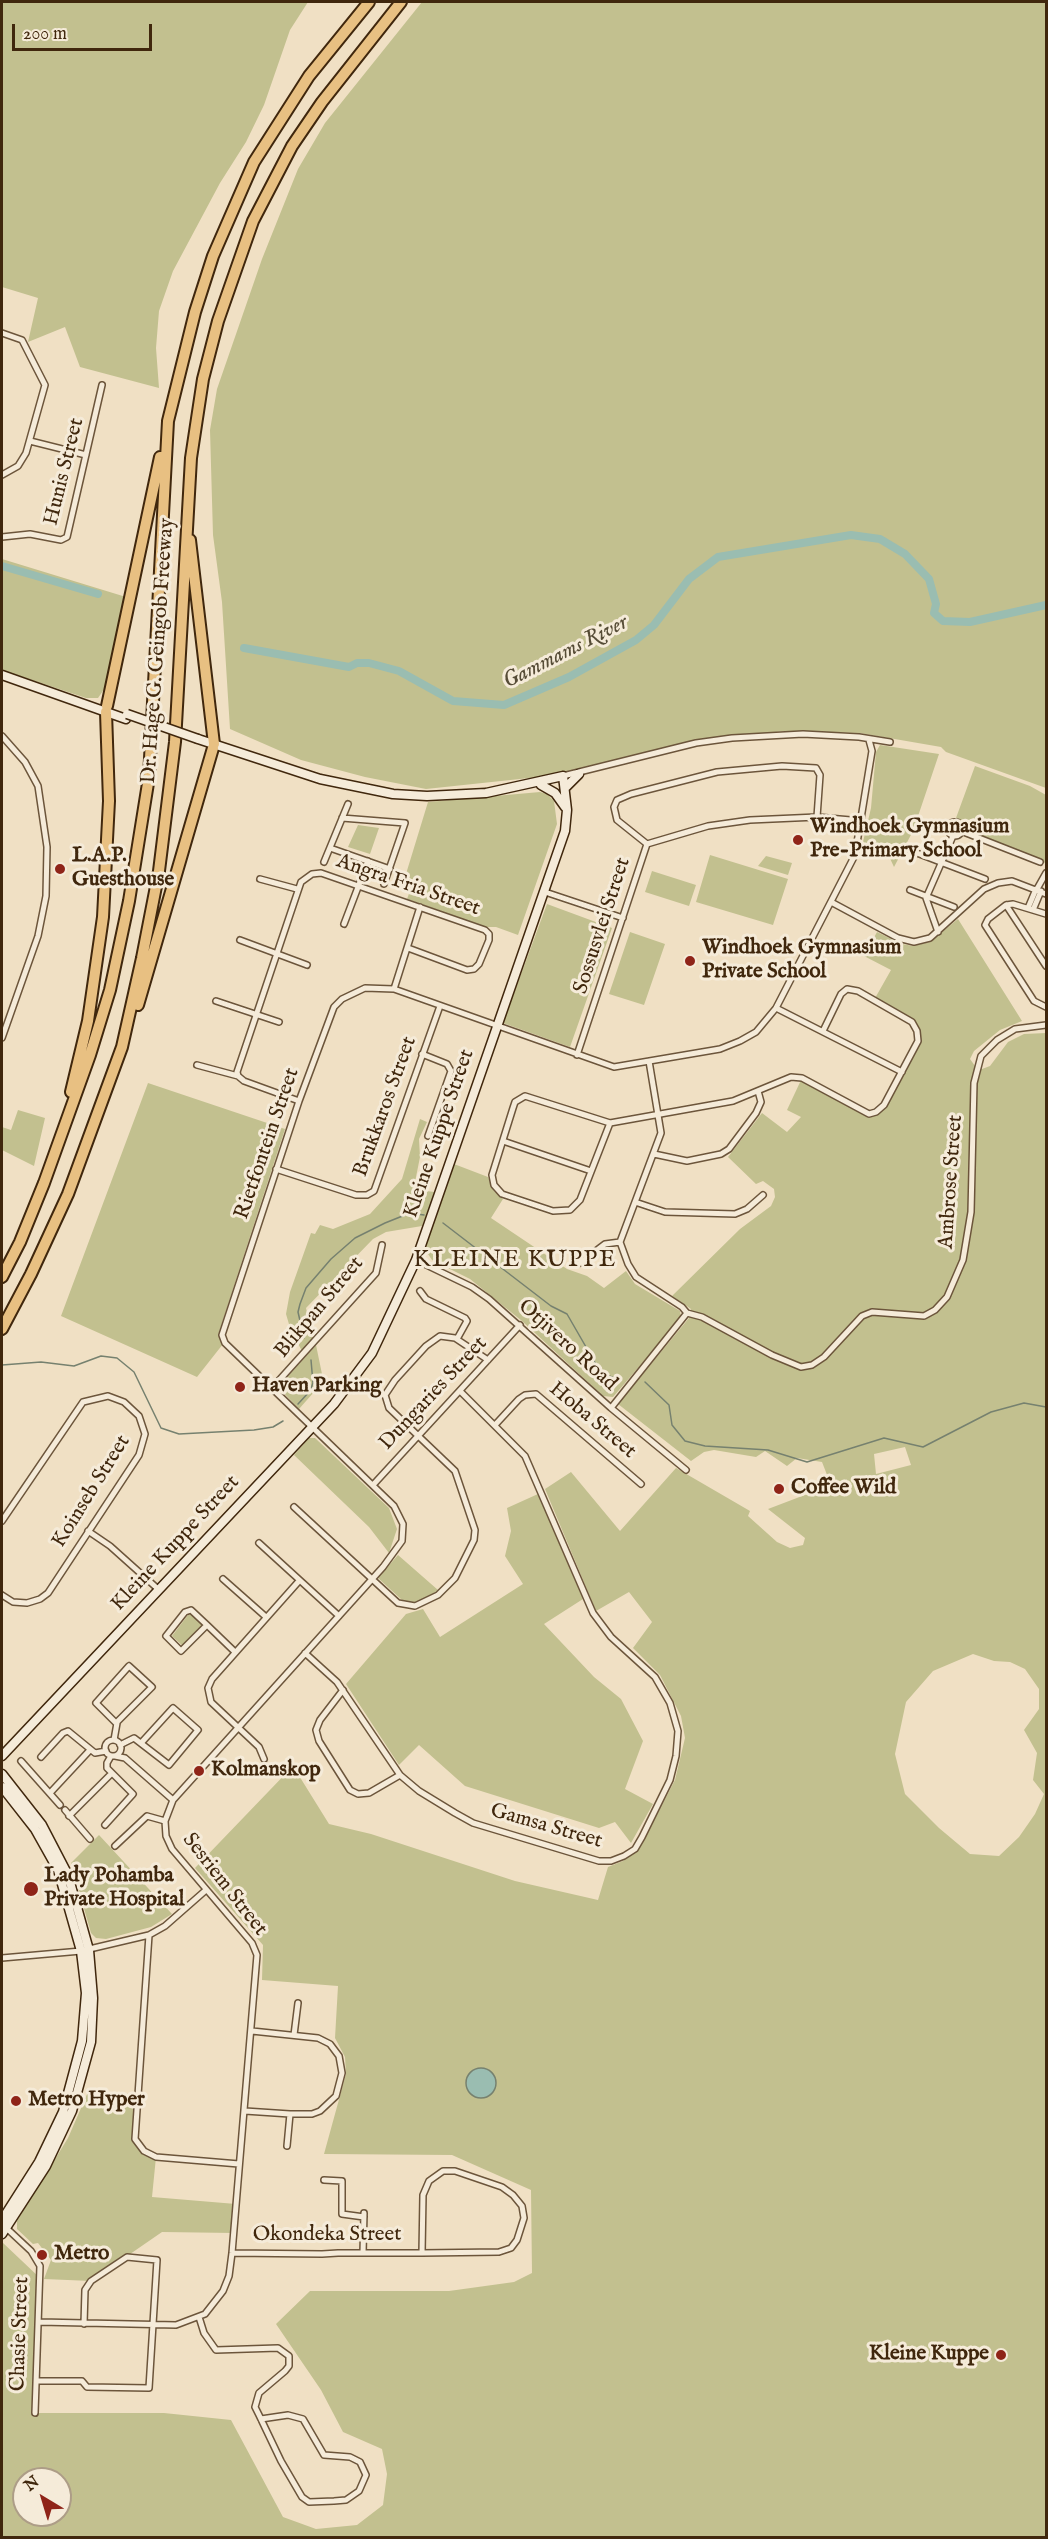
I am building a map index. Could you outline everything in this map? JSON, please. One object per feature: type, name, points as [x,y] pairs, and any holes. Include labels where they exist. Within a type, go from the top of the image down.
[{"type":"highway","name":"Dr. Hage G. Geingob Freeway","points":[[2,1277],[20,1242],[60,1139],[110,990],[144,819],[149,777],[168,421],[180,365],[210,268],[254,162],[309,76],[369,2]]},
{"type":"highway","name":"Dr. Hage G. Geingob Freeway","points":[[2,1329],[31,1274],[68,1194],[122,1047],[159,871],[168,806],[175,742],[191,458],[203,379],[218,321],[253,221],[292,146],[322,102],[401,2]]},
{"type":"highway","points":[[60,1139],[88,1021],[99,951],[109,801],[107,709],[168,421]]},
{"type":"highway","points":[[122,1047],[139,1002],[213,746],[187,510]]},
{"type":"street","points":[[2,333],[22,340],[45,384],[30,441],[20,463],[2,475]]},
{"type":"street","name":"Hunis Street","points":[[2,537],[30,534],[60,540],[67,537],[102,384]]},
{"type":"street","points":[[30,441],[86,455]]},
{"type":"street","points":[[2,674],[197,741],[320,779],[393,794],[427,796],[486,793],[564,782],[577,775],[696,743],[732,738],[803,734],[890,742]]},
{"type":"street","points":[[2,736],[25,762],[38,786],[46,831],[47,865],[46,896],[38,936],[2,1038]]},
{"type":"street","name":"Rietfontein Street","points":[[311,1428],[273,1387],[225,1343],[222,1335],[299,1101],[334,1007],[342,999],[364,988],[394,989],[495,1027],[614,1067],[730,1046],[756,1032],[776,1008],[855,855],[872,750],[869,740]]},
{"type":"street","points":[[213,746],[326,783],[393,797],[464,797],[564,782]]},
{"type":"street","points":[[647,844],[617,820],[614,807],[617,800],[631,794],[717,772],[812,766],[820,775],[817,817]]},
{"type":"street","name":"Kleine Kuppe Street","points":[[2,1756],[311,1428],[348,1386],[372,1353],[416,1260],[495,1027],[545,892],[563,838],[567,810],[564,782]]},
{"type":"street","points":[[541,785],[555,793],[567,810]]},
{"type":"street","points":[[324,862],[348,804]]},
{"type":"street","name":"Sossusvlei Street","points":[[577,1055],[647,844],[708,826],[750,820],[817,817],[862,821]]},
{"type":"street","points":[[342,818],[405,823],[384,884]]},
{"type":"street","points":[[953,836],[948,832],[950,823],[959,824],[962,831],[1040,862]]},
{"type":"street","points":[[938,932],[926,898],[953,836],[962,831]]},
{"type":"street","points":[[330,848],[390,869]]},
{"type":"street","points":[[909,850],[985,879]]},
{"type":"street","points":[[344,924],[368,861]]},
{"type":"street","name":"Angra Fria Street","points":[[297,889],[305,878],[317,873],[359,885],[485,930],[489,940],[479,964],[467,970],[408,948]]},
{"type":"street","points":[[1030,909],[1047,873]]},
{"type":"street","points":[[238,1076],[237,1069],[297,889],[260,879]]},
{"type":"street","points":[[831,902],[898,938],[921,941],[938,932],[984,889],[998,883],[1012,881],[1040,891]]},
{"type":"street","points":[[910,890],[954,907]]},
{"type":"street","points":[[545,892],[623,918]]},
{"type":"street","points":[[1047,914],[1013,904],[1006,905],[988,919],[986,929],[1034,1000],[1047,1007]]},
{"type":"street","points":[[1006,905],[1047,966]]},
{"type":"street","points":[[394,989],[420,907]]},
{"type":"street","points":[[240,940],[307,965]]},
{"type":"street","points":[[610,1123],[580,1200],[570,1210],[553,1210],[502,1194],[494,1185],[492,1175],[515,1102],[525,1096],[610,1123],[733,1101],[791,1077],[802,1078],[868,1113],[876,1112],[884,1106],[918,1041],[917,1031],[912,1022],[858,991],[847,989],[841,994],[823,1031]]},
{"type":"street","points":[[216,1001],[279,1022]]},
{"type":"street","name":"Brukkaros Street","points":[[276,1169],[356,1195],[367,1195],[374,1191],[440,1006]]},
{"type":"street","points":[[776,1008],[902,1072]]},
{"type":"street","name":"Ambrose Street","points":[[620,1242],[628,1264],[636,1277],[682,1307],[687,1313],[702,1317],[772,1355],[801,1367],[812,1365],[824,1357],[862,1316],[872,1312],[924,1316],[935,1310],[948,1297],[963,1260],[971,1212],[974,1083],[981,1056],[997,1040],[1015,1029],[1047,1025]]},
{"type":"street","points":[[422,1054],[447,1064],[451,1071],[428,1136]]},
{"type":"street","points":[[580,1263],[605,1244],[620,1242],[654,1154],[662,1128],[649,1061]]},
{"type":"street","points":[[197,1065],[238,1076],[255,1085],[299,1101]]},
{"type":"street","points":[[654,1154],[687,1161],[721,1154],[729,1149],[756,1113],[761,1102],[758,1091]]},
{"type":"street","points":[[503,1141],[591,1171]]},
{"type":"street","points":[[635,1202],[665,1212],[735,1214],[747,1209],[763,1195]]},
{"type":"street","name":"Blikpan Street","points":[[273,1387],[376,1273],[382,1245]]},
{"type":"street","name":"Otjivero Road","points":[[416,1260],[475,1289],[520,1325],[611,1408],[686,1470]]},
{"type":"street","points":[[420,1291],[426,1299],[465,1318],[467,1322],[458,1339]]},
{"type":"street","points":[[611,1408],[687,1313]]},
{"type":"street","name":"Dungaries Street","points":[[373,1485],[520,1325]]},
{"type":"street","points":[[294,1507],[402,1605],[425,1603],[438,1595],[454,1578],[474,1540],[475,1530],[459,1478],[387,1406],[386,1395],[395,1380],[430,1342],[440,1336],[458,1339],[488,1360]]},
{"type":"street","name":"Gamsa Street","points":[[305,1653],[343,1690],[400,1775],[419,1791],[473,1823],[599,1861],[611,1861],[635,1849],[670,1780],[676,1756],[678,1731],[663,1689],[650,1671],[611,1637],[594,1614],[529,1463],[519,1448],[460,1391]]},
{"type":"street","name":"Hoba Street","points":[[495,1425],[523,1396],[531,1393],[541,1396],[641,1484]]},
{"type":"street","name":"Koinseb Street","points":[[2,1518],[78,1407],[90,1398],[108,1396],[124,1402],[139,1416],[144,1440],[139,1455],[48,1593],[40,1599],[21,1603],[2,1595]]},
{"type":"street","name":"Sesriem Street","points":[[40,2322],[176,2325],[199,2317],[215,2304],[229,2276],[252,2031],[257,1964],[255,1948],[172,1849],[166,1836],[165,1821],[173,1800],[398,1549],[404,1532],[401,1515],[373,1485],[311,1428]]},
{"type":"street","points":[[88,1531],[110,1546],[158,1589]]},
{"type":"street","points":[[259,1543],[339,1616]]},
{"type":"street","points":[[223,1579],[266,1617]]},
{"type":"street","points":[[264,1759],[259,1748],[211,1702],[207,1692],[212,1678],[299,1581]]},
{"type":"street","points":[[207,1625],[181,1651],[167,1639],[166,1632],[188,1610],[207,1625],[235,1652]]},
{"type":"street","points":[[114,1740],[117,1723],[152,1687],[131,1666],[96,1702],[117,1723]]},
{"type":"street","points":[[343,1690],[320,1720],[316,1730],[319,1741],[350,1790],[358,1794],[369,1793],[400,1775]]},
{"type":"street","points":[[105,1825],[133,1797],[132,1792],[106,1765],[120,1746],[131,1738],[141,1742],[169,1765],[198,1730],[172,1708],[141,1742]]},
{"type":"street","points":[[41,1757],[63,1733],[69,1731],[90,1750],[98,1753],[106,1751],[113,1756],[125,1758]]},
{"type":"street","points":[[114,1740],[120,1746],[125,1758],[173,1800]]},
{"type":"street","points":[[106,1751],[107,1743],[114,1740]]},
{"type":"street","points":[[50,1793],[90,1750]]},
{"type":"street","points":[[21,1761],[60,1805]]},
{"type":"street","points":[[69,1816],[112,1773]]},
{"type":"street","points":[[2,1774],[42,1825],[56,1849],[71,1884],[85,1950],[86,1993],[85,2019],[70,2091],[48,2145],[4,2229]]},
{"type":"street","points":[[2,1787],[35,1829],[58,1870],[85,1950]]},
{"type":"street","points":[[65,1810],[90,1839]]},
{"type":"street","points":[[115,1846],[147,1816],[165,1821]]},
{"type":"street","points":[[2,1958],[85,1950],[149,1935],[165,1926],[206,1890]]},
{"type":"street","points":[[149,1935],[135,2139],[144,2151],[156,2157],[239,2164]]},
{"type":"street","points":[[294,2035],[298,2003]]},
{"type":"street","points":[[245,2111],[312,2114],[329,2105],[336,2096],[342,2073],[339,2056],[330,2044],[318,2038],[252,2031]]},
{"type":"street","points":[[286,2146],[290,2114]]},
{"type":"street","name":"Okondeka Street","points":[[232,2253],[422,2253],[500,2252],[511,2248],[521,2231],[524,2218],[522,2206],[502,2187],[454,2171],[443,2171],[436,2175],[424,2189],[422,2253]]},
{"type":"street","points":[[324,2180],[345,2181],[342,2214],[364,2215],[363,2253]]},
{"type":"street","name":"Chasie Street","points":[[4,2229],[38,2260],[41,2272],[35,2413]]},
{"type":"street","points":[[37,2381],[82,2381],[84,2387],[147,2389],[151,2385],[157,2260],[133,2256],[123,2259],[87,2286],[84,2324]]},
{"type":"street","points":[[199,2317],[204,2333],[216,2350],[278,2348],[290,2356],[289,2366],[263,2387],[256,2398],[255,2407],[261,2420],[302,2498],[309,2502],[346,2500],[359,2491],[366,2475],[360,2462],[350,2457],[324,2455],[303,2420],[288,2415],[261,2420]]},
{"type":"shaded area","points":[[2,2],[308,2],[290,30],[264,105],[246,142],[220,183],[173,271],[159,311],[156,348],[159,388],[80,367],[65,327],[28,342],[38,298],[2,287]]},
{"type":"shaded area","points":[[422,2],[1046,2],[1046,788],[946,752],[941,747],[860,733],[785,731],[696,740],[548,776],[426,789],[365,777],[301,760],[230,729],[222,602],[213,535],[210,430],[217,389],[262,259],[298,169],[325,123]]},
{"type":"shaded area","points":[[2,559],[126,597],[107,685],[98,698],[86,698],[2,670]]},
{"type":"shaded area","points":[[880,745],[939,754],[913,831],[894,867],[887,852],[863,842],[871,808],[876,752]]},
{"type":"shaded area","points":[[975,766],[1030,786],[1046,795],[1045,863],[966,830],[956,818]]},
{"type":"shaded area","points":[[540,792],[547,794],[554,801],[557,824],[518,935],[496,927],[486,927],[407,899],[410,891],[402,887],[428,802]]},
{"type":"shaded area","points":[[358,825],[379,828],[370,854],[348,847]]},
{"type":"shaded area","points":[[710,855],[788,879],[773,925],[696,902]]},
{"type":"shaded area","points":[[766,856],[792,863],[788,875],[758,866]]},
{"type":"shaded area","points":[[652,871],[696,885],[689,906],[645,892]]},
{"type":"shaded area","points":[[547,904],[612,928],[570,1047],[503,1023]]},
{"type":"shaded area","points":[[958,919],[1022,1021],[1000,1030],[974,1051],[970,1059],[975,1066],[982,1069],[990,1066],[1008,1042],[1024,1034],[1046,1033],[1046,2537],[2,2537],[2,2242],[40,2278],[35,2413],[164,2413],[231,2420],[283,2517],[316,2529],[357,2525],[383,2505],[387,2474],[382,2449],[343,2432],[321,2390],[276,2324],[310,2291],[449,2291],[514,2282],[532,2273],[531,2190],[452,2155],[324,2154],[346,2074],[345,2057],[335,2038],[338,1986],[262,1980],[263,1945],[195,1868],[293,1766],[329,1824],[371,1834],[515,1881],[598,1900],[608,1867],[623,1861],[639,1849],[675,1780],[685,1738],[681,1716],[660,1675],[633,1648],[652,1622],[629,1592],[596,1611],[545,1489],[571,1472],[620,1531],[676,1468],[750,1511],[748,1516],[777,1542],[790,1548],[803,1545],[805,1538],[768,1509],[831,1485],[822,1462],[797,1458],[787,1466],[765,1451],[756,1457],[714,1450],[704,1452],[691,1461],[618,1404],[689,1318],[691,1309],[672,1296],[740,1229],[771,1206],[775,1197],[774,1189],[763,1181],[756,1184],[728,1157],[762,1113],[787,1132],[801,1117],[787,1110],[802,1078],[868,1113],[884,1105],[918,1041],[912,1021],[874,1000],[891,970],[864,956],[877,932],[902,944],[913,946],[930,942]],"holes":[[[905,1447],[911,1465],[876,1474],[874,1454]],[[973,1654],[994,1661],[1010,1662],[1025,1669],[1039,1689],[1039,1709],[1024,1730],[1037,1753],[1033,1780],[1044,1794],[1035,1814],[1019,1837],[999,1856],[970,1854],[939,1828],[905,1794],[895,1754],[906,1702],[933,1671]]]},
{"type":"shaded area","points":[[630,932],[665,944],[644,1005],[609,994]]},
{"type":"shaded area","points":[[148,1083],[285,1129],[218,1335],[223,1344],[197,1377],[61,1316]]},
{"type":"shaded area","points":[[18,1110],[45,1118],[34,1166],[2,1150],[2,1127],[11,1130]]},
{"type":"shaded area","points":[[420,1119],[427,1122],[419,1139],[420,1157],[415,1182],[426,1191],[435,1192],[422,1226],[386,1232],[373,1239],[306,1308],[313,1340],[302,1351],[291,1331],[286,1314],[290,1292],[311,1233],[315,1234],[320,1225],[333,1229],[370,1214],[402,1179]]},
{"type":"shaded area","points":[[454,1164],[488,1177],[494,1191],[503,1199],[491,1218],[567,1269],[587,1276],[604,1288],[626,1271],[635,1284],[680,1311],[681,1318],[613,1397],[603,1396],[522,1321],[470,1279],[432,1260],[426,1251],[427,1241]]},
{"type":"shaded area","points":[[316,1345],[322,1374],[314,1392],[299,1409],[281,1390],[282,1383]]},
{"type":"shaded area","points":[[309,1438],[315,1438],[389,1508],[397,1529],[389,1553],[369,1527],[294,1455]]},
{"type":"shaded area","points":[[538,1494],[583,1599],[544,1624],[594,1677],[621,1699],[643,1741],[625,1789],[653,1804],[631,1843],[615,1822],[599,1828],[465,1786],[419,1745],[399,1765],[346,1684],[406,1614],[423,1609],[440,1637],[523,1584],[505,1556],[511,1531],[507,1508]]},
{"type":"shaded area","points":[[398,1555],[438,1590],[426,1599],[411,1603],[402,1600],[378,1578]]},
{"type":"shaded area","points":[[188,1615],[192,1615],[204,1626],[184,1647],[172,1636]]},
{"type":"shaded area","points":[[99,1835],[172,1914],[151,1927],[106,1939],[96,1938],[91,1933],[71,1863]]},
{"type":"shaded area","points":[[88,2092],[137,2094],[134,2131],[138,2145],[156,2157],[152,2197],[236,2204],[234,2233],[162,2232],[91,2281],[44,2279],[51,2260],[38,2243],[33,2244],[17,2229],[17,2221],[68,2138]]},
{"type":"water","points":[[481,2068],[487,2069],[495,2077],[495,2089],[487,2097],[481,2098],[475,2097],[467,2089],[466,2083],[467,2077],[475,2069]]},
{"type":"waterway","name":"Gammams River","points":[[244,648],[349,667],[357,663],[369,663],[399,671],[453,701],[504,705],[569,677],[636,640],[654,625],[689,579],[718,557],[851,535],[880,539],[905,554],[929,579],[936,604],[934,613],[943,621],[970,622],[1046,605]]},
{"type":"waterway","name":"Gammams River","points":[[2,566],[98,594]]},
{"type":"waterway","points":[[304,1338],[298,1312],[300,1304],[306,1288],[331,1259],[355,1238],[385,1223],[410,1213],[424,1215]]},
{"type":"waterway","points":[[443,1223],[551,1306],[567,1314],[601,1373],[620,1380]]},
{"type":"waterway","points":[[2,1365],[41,1362],[74,1366],[101,1356],[117,1358],[134,1372],[161,1428],[179,1434],[254,1430],[273,1427],[283,1421]]},
{"type":"waterway","points":[[298,1404],[310,1391],[313,1383],[311,1360]]},
{"type":"waterway","points":[[645,1382],[669,1405],[672,1425],[685,1441],[705,1446],[768,1450],[807,1462],[884,1438],[923,1447],[991,1412],[1024,1403],[1046,1407]]},
{"type":"place","name":"Windhoek Gymnasium Pre-Primary School","points":[[798,840]]},
{"type":"place","name":"L.A.P. Guesthouse","points":[[60,869]]},
{"type":"place","name":"Windhoek Gymnasium Private School","points":[[690,961]]},
{"type":"place","name":"Haven Parking","points":[[240,1387]]},
{"type":"place","name":"Coffee Wild","points":[[779,1489]]},
{"type":"place","name":"Kolmanskop","points":[[199,1771]]},
{"type":"place","name":"Lady Pohamba Private Hospital","points":[[31,1889]]},
{"type":"place","name":"Metro Hyper","points":[[16,2101]]},
{"type":"place","name":"Metro","points":[[42,2255]]},
{"type":"place","name":"Kleine Kuppe","points":[[1001,2355]]},
{"type":"district","name":"KLEINE KUPPE","points":[[515,1261]]}]
